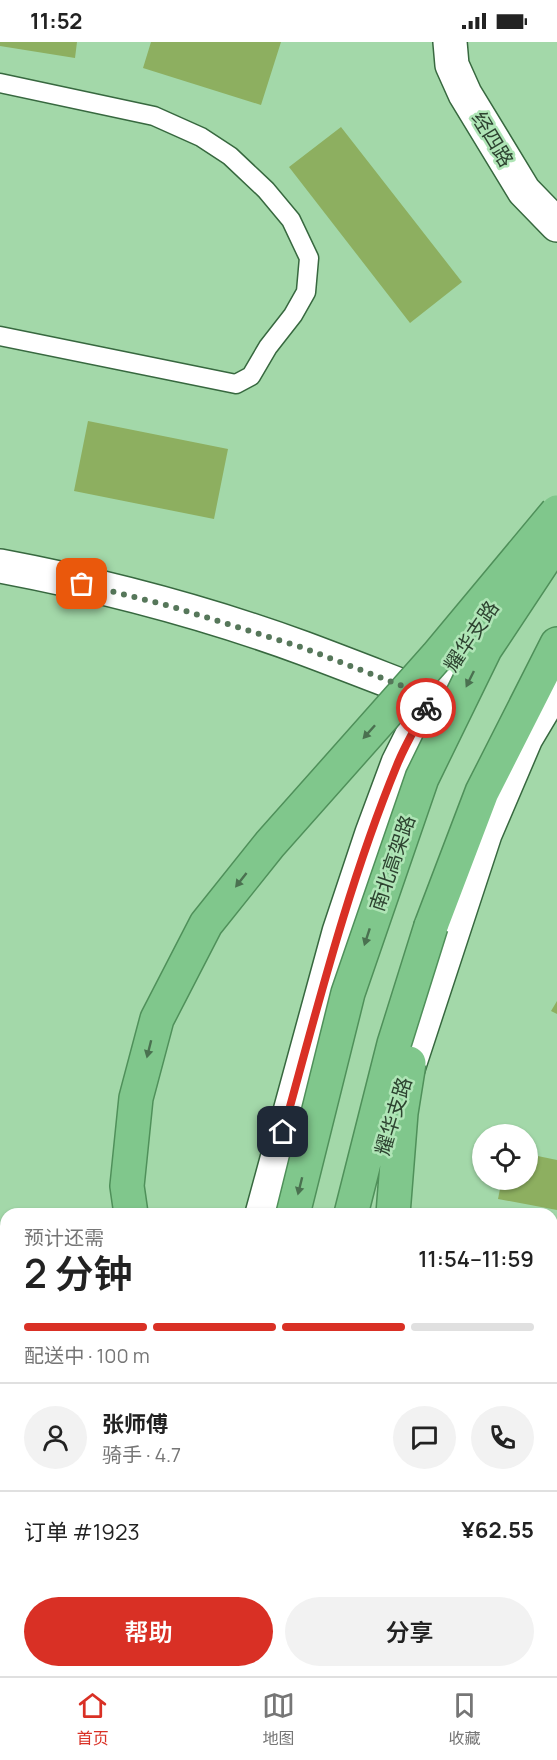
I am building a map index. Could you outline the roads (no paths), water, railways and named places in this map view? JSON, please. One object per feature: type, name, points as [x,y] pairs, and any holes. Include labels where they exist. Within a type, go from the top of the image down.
[{"type":"highway","points":[[130,1208],[128,1186],[136,1098],[157,1019],[206,924],[270,844],[437,656],[557,513]]},
{"type":"highway","name":"南北高架路","points":[[294,1208],[348,993],[422,778],[485,649],[557,540]]},
{"type":"highway","points":[[353,1208],[394,1044],[431,926],[482,792],[557,644]]},
{"type":"highway","points":[[393,1208],[401,1113],[431,926]]},
{"type":"street","name":"经四路","points":[[450,42],[452,65],[465,94],[524,190],[557,225]]},
{"type":"street","name":"耀华支路","points":[[264,1208],[339,932],[398,764],[431,697],[483,617],[557,513]]},
{"type":"street","points":[[0,566],[38,573],[170,606],[301,647],[431,697]]},
{"type":"street","name":"耀华支路","points":[[367,1208],[412,1052],[485,834],[526,738],[557,686]]},
{"type":"lane","points":[[0,83],[154,116],[201,137],[230,156],[266,190],[291,220],[309,258],[306,292],[293,315],[268,347],[251,376],[236,384],[0,336]]}]
